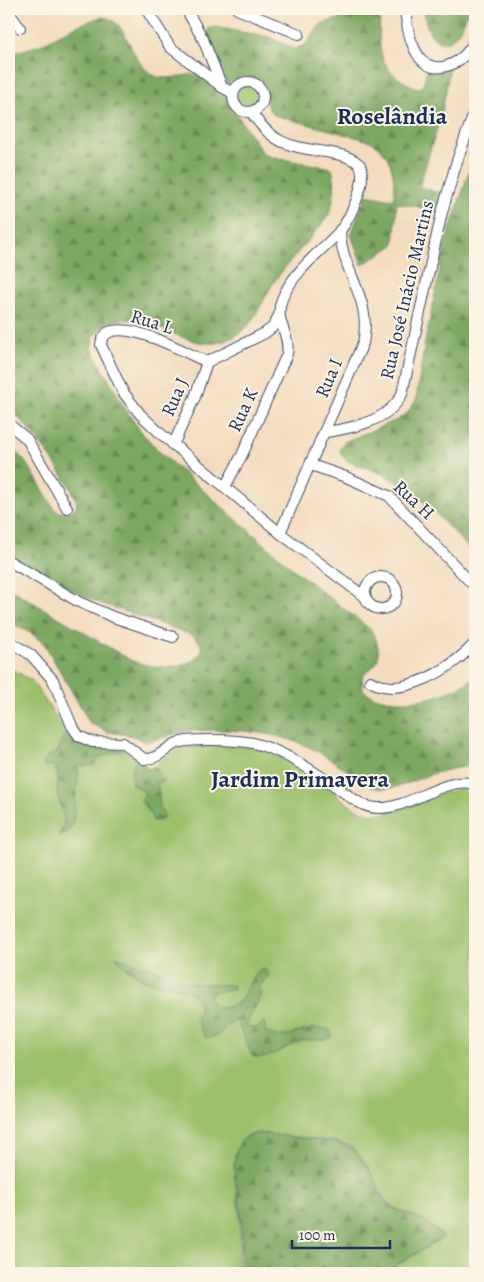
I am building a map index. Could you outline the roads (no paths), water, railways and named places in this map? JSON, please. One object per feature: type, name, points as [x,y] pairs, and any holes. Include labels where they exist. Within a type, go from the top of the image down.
[{"type":"street","points":[[146,9],[170,47],[222,87],[233,93]]},
{"type":"street","points":[[186,9],[203,39],[222,87]]},
{"type":"street","points":[[237,9],[300,34]]},
{"type":"street","points":[[405,9],[410,39],[420,56],[429,66],[440,68],[456,62],[466,54],[475,40]]},
{"type":"street","points":[[9,13],[20,28]]},
{"type":"street","points":[[244,82],[257,85],[262,92],[262,100],[258,108],[251,112],[242,111],[233,102],[233,93],[237,86],[244,82]]},
{"type":"street","name":"Rua José Inácio Martins","points":[[326,432],[378,418],[394,407],[402,394],[442,212],[475,110]]},
{"type":"street","points":[[208,362],[273,327],[278,317],[281,300],[290,284],[340,230],[362,185],[360,165],[344,156],[283,143],[263,129],[251,112]]},
{"type":"street","name":"Rua I","points":[[280,533],[326,432],[363,343],[366,330],[364,304],[342,248],[340,230]]},
{"type":"street","points":[[330,241],[338,241],[342,248]]},
{"type":"street","points":[[278,317],[286,334]]},
{"type":"street","points":[[265,333],[276,330],[286,334]]},
{"type":"street","name":"Rua L","points":[[173,445],[140,414],[123,392],[104,354],[102,339],[111,331],[130,331],[208,362]]},
{"type":"street","name":"Rua K","points":[[224,487],[267,400],[287,354],[286,334]]},
{"type":"street","name":"Rua J","points":[[173,445],[195,397],[208,362]]},
{"type":"street","points":[[9,424],[27,439],[67,508]]},
{"type":"street","points":[[173,445],[280,533],[365,597]]},
{"type":"street","name":"Rua H","points":[[311,465],[346,476],[389,496],[475,587]]},
{"type":"street","points":[[9,560],[79,602],[113,617],[173,637]]},
{"type":"street","points":[[9,641],[31,655],[53,680],[72,726],[79,736],[92,742],[123,743],[144,759],[154,758],[173,745],[183,742],[237,741],[254,744],[285,754],[356,800],[377,808],[402,804],[454,784],[464,782],[475,784]]},
{"type":"street","points":[[370,681],[388,688],[410,684],[435,674],[458,660],[475,643]]},
{"type":"district","name":"Roselândia","points":[[392,116]]},
{"type":"district","name":"Jardim Primavera","points":[[300,779]]}]
